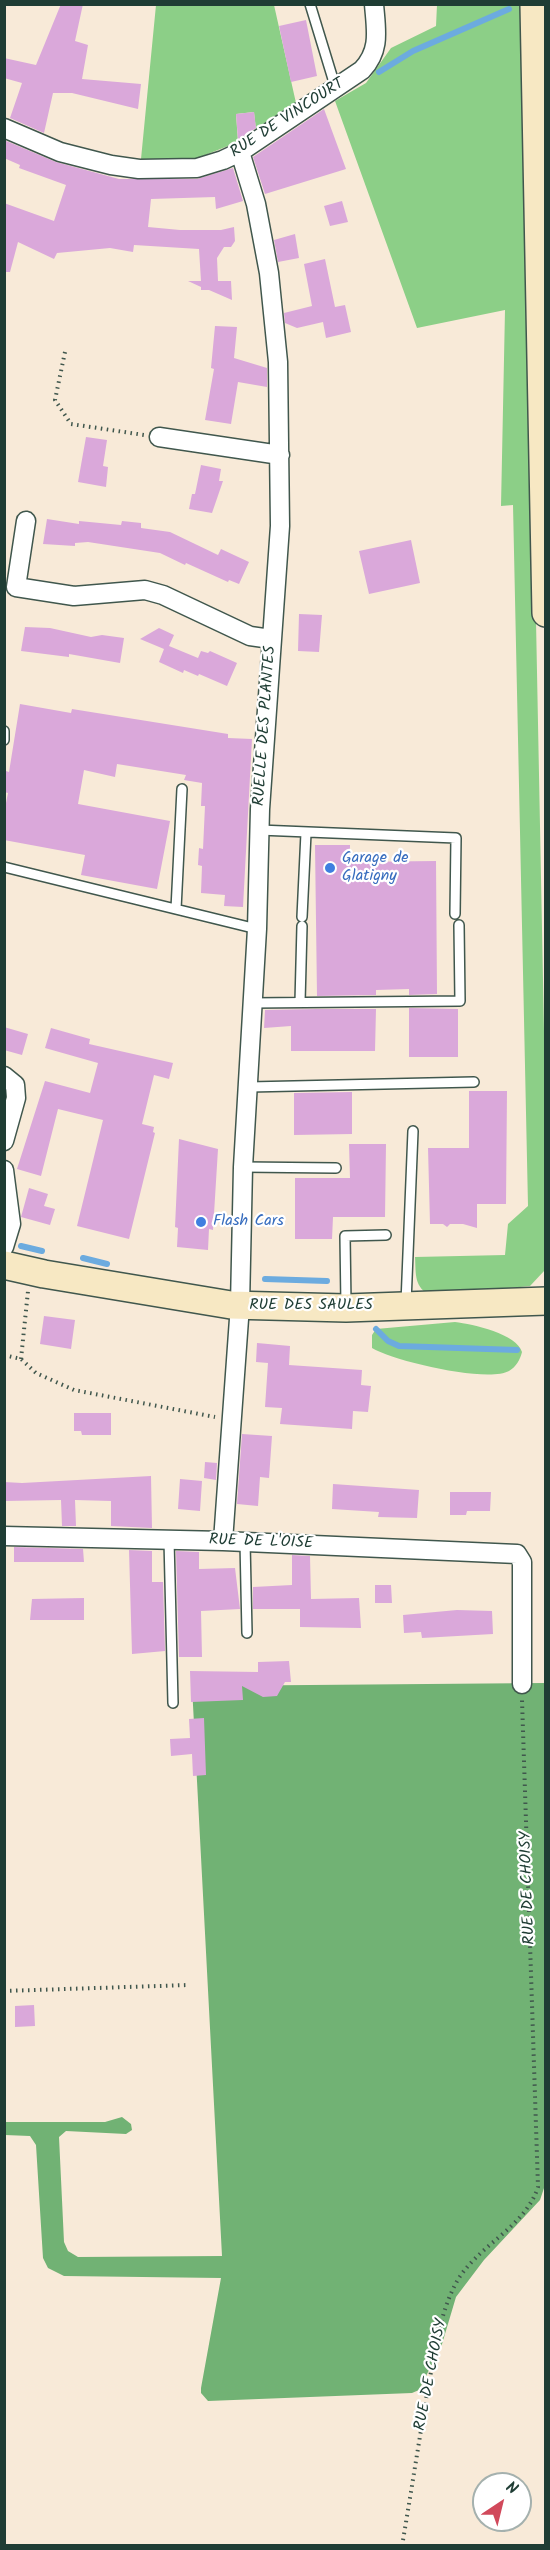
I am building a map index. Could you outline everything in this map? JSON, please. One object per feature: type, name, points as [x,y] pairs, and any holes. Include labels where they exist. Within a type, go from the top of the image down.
[{"type":"main road","points":[[534,4],[546,614]]},
{"type":"main road","points":[[4,1265],[30,1272],[218,1304],[240,1305]]},
{"type":"main road","name":"RUE DES SAULES","points":[[240,1305],[346,1308],[546,1301]]},
{"type":"street","name":"RUE DE VINCOURT","points":[[4,128],[81,158],[139,169],[197,168],[223,160],[240,152],[362,70],[373,57],[377,39],[374,4]]},
{"type":"street","name":"RUELLE DES PLANTES","points":[[240,152],[256,204],[269,273],[278,362],[280,454],[280,526],[259,830],[257,929],[243,1167],[240,1305]]},
{"type":"street","points":[[159,437],[280,454]]},
{"type":"street","points":[[26,521],[16,587],[74,596],[145,590],[163,595],[250,636],[271,639]]},
{"type":"street","points":[[4,1076],[15,1085],[16,1098],[4,1141]]},
{"type":"street","points":[[4,1170],[10,1224],[4,1247]]},
{"type":"street","name":"RUE DES SAULES","points":[[223,1541],[240,1305]]},
{"type":"street","name":"RUE DE L'OISE","points":[[4,1536],[223,1541],[518,1554],[522,1562],[522,1684]]},
{"type":"lane","points":[[310,4],[336,89]]},
{"type":"lane","points":[[4,731],[4,740]]},
{"type":"lane","points":[[176,909],[182,789]]},
{"type":"lane","points":[[259,830],[456,838],[455,914]]},
{"type":"lane","points":[[300,1002],[306,833]]},
{"type":"lane","points":[[4,867],[257,929]]},
{"type":"lane","points":[[253,1003],[460,1001],[459,925]]},
{"type":"lane","points":[[249,1087],[474,1082]]},
{"type":"lane","points":[[406,1305],[413,1131]]},
{"type":"lane","points":[[243,1167],[336,1168]]},
{"type":"lane","points":[[346,1308],[345,1236],[386,1235]]},
{"type":"lane","points":[[169,1540],[173,1703]]},
{"type":"lane","points":[[245,1542],[247,1633]]},
{"type":"path","points":[[65,352],[55,400],[70,424],[159,437]]},
{"type":"path","points":[[21,1359],[30,1272]]},
{"type":"path","points":[[4,1355],[21,1359],[36,1373],[74,1390],[231,1420]]},
{"type":"path","name":"RUE DE CHOISY","points":[[402,2546],[434,2356],[450,2296],[458,2280],[475,2259],[521,2215],[533,2198],[539,2184],[522,1684]]},
{"type":"path","points":[[4,1991],[189,1985]]},
{"type":"green space","points":[[156,5],[274,5],[296,103],[256,130],[254,112],[236,114],[238,142],[195,159],[141,159]]},
{"type":"green space","points":[[437,5],[524,5],[546,1134],[545,1270],[530,1286],[431,1296],[421,1289],[416,1275],[415,1257],[505,1255],[508,1224],[528,1206],[513,505],[501,506],[505,310],[417,328],[335,101],[366,83],[391,48],[436,26]]},
{"type":"green space","points":[[455,1322],[493,1331],[512,1340],[522,1352],[517,1363],[509,1371],[498,1374],[481,1374],[419,1364],[372,1348],[372,1335],[376,1329]]},
{"type":"green space","points":[[545,1683],[545,2185],[540,2200],[484,2260],[456,2297],[442,2344],[419,2390],[412,2393],[208,2401],[201,2393],[201,2388],[221,2278],[64,2276],[48,2268],[43,2258],[36,2145],[30,2136],[5,2135],[4,2122],[105,2122],[122,2117],[131,2124],[132,2130],[126,2134],[66,2131],[59,2137],[64,2242],[68,2251],[78,2257],[222,2256],[192,1686]]},
{"type":"building","points":[[61,4],[83,4],[75,41],[88,45],[82,79],[141,84],[138,109],[72,93],[53,93],[44,133],[10,118],[22,83],[4,78],[4,58],[36,65]]},
{"type":"building","points":[[306,20],[317,76],[291,82],[279,26]]},
{"type":"building","points":[[324,109],[346,169],[265,194],[253,157]]},
{"type":"building","points":[[254,112],[256,128],[238,140],[236,114]]},
{"type":"building","points":[[4,140],[56,162],[119,179],[197,179],[233,168],[243,201],[216,209],[215,197],[151,199],[148,227],[221,230],[234,227],[235,241],[231,247],[224,247],[217,258],[218,281],[231,281],[232,300],[209,290],[201,290],[201,287],[188,281],[201,281],[199,249],[134,245],[133,252],[110,248],[57,253],[54,259],[18,242],[10,272],[4,272],[4,203],[54,221],[66,185],[19,168],[20,165],[4,158]]},
{"type":"building","points":[[342,201],[348,222],[330,226],[324,206]]},
{"type":"building","points":[[295,234],[299,258],[278,262],[274,240]]},
{"type":"building","points":[[325,259],[335,307],[345,305],[351,332],[326,338],[323,322],[297,328],[285,323],[284,313],[312,306],[304,264]]},
{"type":"building","points":[[215,326],[237,327],[234,358],[267,368],[267,387],[238,382],[231,424],[205,420],[214,369],[211,368]]},
{"type":"building","points":[[86,437],[107,440],[103,466],[108,467],[106,487],[78,482]]},
{"type":"building","points":[[201,465],[221,469],[219,481],[223,481],[212,513],[189,509],[192,494],[195,494]]},
{"type":"building","points":[[47,519],[79,524],[79,521],[121,525],[122,521],[141,523],[141,528],[170,532],[218,555],[221,549],[249,562],[239,584],[229,580],[228,582],[160,553],[88,542],[75,543],[75,546],[43,544]]},
{"type":"building","points":[[411,540],[420,583],[369,594],[359,551]]},
{"type":"building","points":[[299,614],[322,615],[319,652],[298,651]]},
{"type":"building","points":[[25,627],[50,628],[91,637],[102,635],[124,638],[120,663],[69,654],[69,657],[21,651]]},
{"type":"building","points":[[159,628],[174,635],[169,646],[198,658],[201,651],[208,653],[210,651],[237,663],[227,686],[199,674],[198,676],[184,670],[183,673],[159,662],[164,649],[140,639]]},
{"type":"building","points":[[20,704],[71,713],[72,709],[228,734],[228,738],[252,739],[243,907],[224,906],[225,895],[201,893],[202,866],[198,865],[199,848],[203,849],[205,806],[201,806],[202,783],[184,780],[186,775],[117,764],[115,777],[84,770],[78,804],[170,821],[157,889],[81,875],[85,855],[4,840],[4,813],[8,793],[4,792],[4,780],[6,771],[9,772]]},
{"type":"building","points":[[315,845],[350,845],[350,862],[436,861],[437,994],[409,995],[409,989],[376,990],[376,995],[317,996]]},
{"type":"building","points":[[409,1008],[458,1009],[458,1057],[409,1057]]},
{"type":"building","points":[[376,1009],[375,1051],[291,1051],[291,1026],[264,1028],[265,1010]]},
{"type":"building","points":[[4,1027],[28,1034],[22,1055],[4,1050]]},
{"type":"building","points":[[51,1028],[90,1039],[89,1044],[173,1063],[169,1079],[154,1075],[142,1124],[154,1127],[153,1132],[155,1133],[129,1239],[77,1226],[103,1120],[58,1109],[41,1176],[17,1169],[45,1081],[90,1093],[98,1063],[45,1048]]},
{"type":"building","points":[[469,1091],[507,1091],[506,1204],[477,1204],[477,1228],[463,1224],[450,1224],[447,1227],[443,1224],[430,1224],[428,1148],[469,1148]]},
{"type":"building","points":[[352,1092],[352,1134],[294,1135],[294,1093]]},
{"type":"building","points":[[179,1139],[218,1149],[213,1230],[209,1229],[208,1250],[177,1247],[178,1228],[175,1227]]},
{"type":"building","points":[[349,1144],[386,1144],[385,1217],[333,1217],[332,1239],[295,1239],[295,1178],[350,1178]]},
{"type":"building","points":[[29,1188],[48,1194],[44,1206],[55,1209],[50,1225],[21,1217]]},
{"type":"building","points":[[44,1316],[75,1320],[71,1349],[40,1344]]},
{"type":"building","points":[[257,1343],[290,1346],[289,1365],[362,1370],[361,1385],[371,1386],[368,1412],[353,1411],[352,1429],[280,1424],[282,1408],[265,1407],[268,1363],[256,1362]]},
{"type":"building","points":[[74,1413],[111,1413],[111,1435],[82,1435],[81,1431],[74,1431]]},
{"type":"building","points":[[242,1434],[272,1436],[269,1478],[260,1477],[258,1506],[237,1504]]},
{"type":"building","points":[[205,1462],[217,1463],[216,1480],[204,1478]]},
{"type":"building","points":[[151,1476],[152,1528],[111,1526],[111,1501],[75,1500],[76,1526],[62,1526],[61,1500],[4,1501],[4,1482]]},
{"type":"building","points":[[180,1479],[202,1481],[200,1511],[178,1509]]},
{"type":"building","points":[[333,1484],[419,1490],[417,1518],[378,1517],[379,1512],[332,1509]]},
{"type":"building","points":[[450,1492],[491,1492],[490,1511],[467,1511],[466,1515],[450,1515]]},
{"type":"building","points":[[14,1547],[83,1549],[84,1562],[14,1562]]},
{"type":"building","points":[[129,1550],[152,1551],[152,1582],[163,1582],[165,1651],[132,1654]]},
{"type":"building","points":[[176,1551],[199,1552],[199,1569],[235,1568],[240,1609],[201,1611],[202,1657],[179,1657]]},
{"type":"building","points":[[292,1555],[310,1556],[311,1599],[359,1598],[361,1628],[300,1627],[300,1609],[253,1609],[253,1587],[292,1585]]},
{"type":"building","points":[[375,1585],[391,1585],[392,1603],[375,1603]]},
{"type":"building","points":[[84,1598],[84,1620],[30,1620],[32,1599]]},
{"type":"building","points":[[457,1610],[492,1611],[493,1634],[422,1638],[421,1632],[404,1633],[403,1615]]},
{"type":"building","points":[[289,1661],[291,1682],[285,1682],[277,1696],[263,1697],[242,1686],[243,1700],[191,1702],[190,1671],[258,1672],[258,1662]]},
{"type":"building","points":[[204,1718],[206,1775],[193,1776],[192,1754],[171,1756],[170,1739],[190,1738],[189,1719]]},
{"type":"building","points":[[34,2005],[35,2026],[15,2027],[15,2006]]},
{"type":"waterway","points":[[379,72],[413,51],[509,9]]},
{"type":"waterway","points":[[21,1246],[42,1251]]},
{"type":"waterway","points":[[83,1258],[107,1264]]},
{"type":"waterway","points":[[265,1279],[327,1281]]},
{"type":"waterway","points":[[376,1329],[388,1341],[399,1346],[517,1350]]},
{"type":"place","name":"Garage de Glatigny","points":[[330,868]]},
{"type":"place","name":"Flash Cars","points":[[201,1222]]}]
